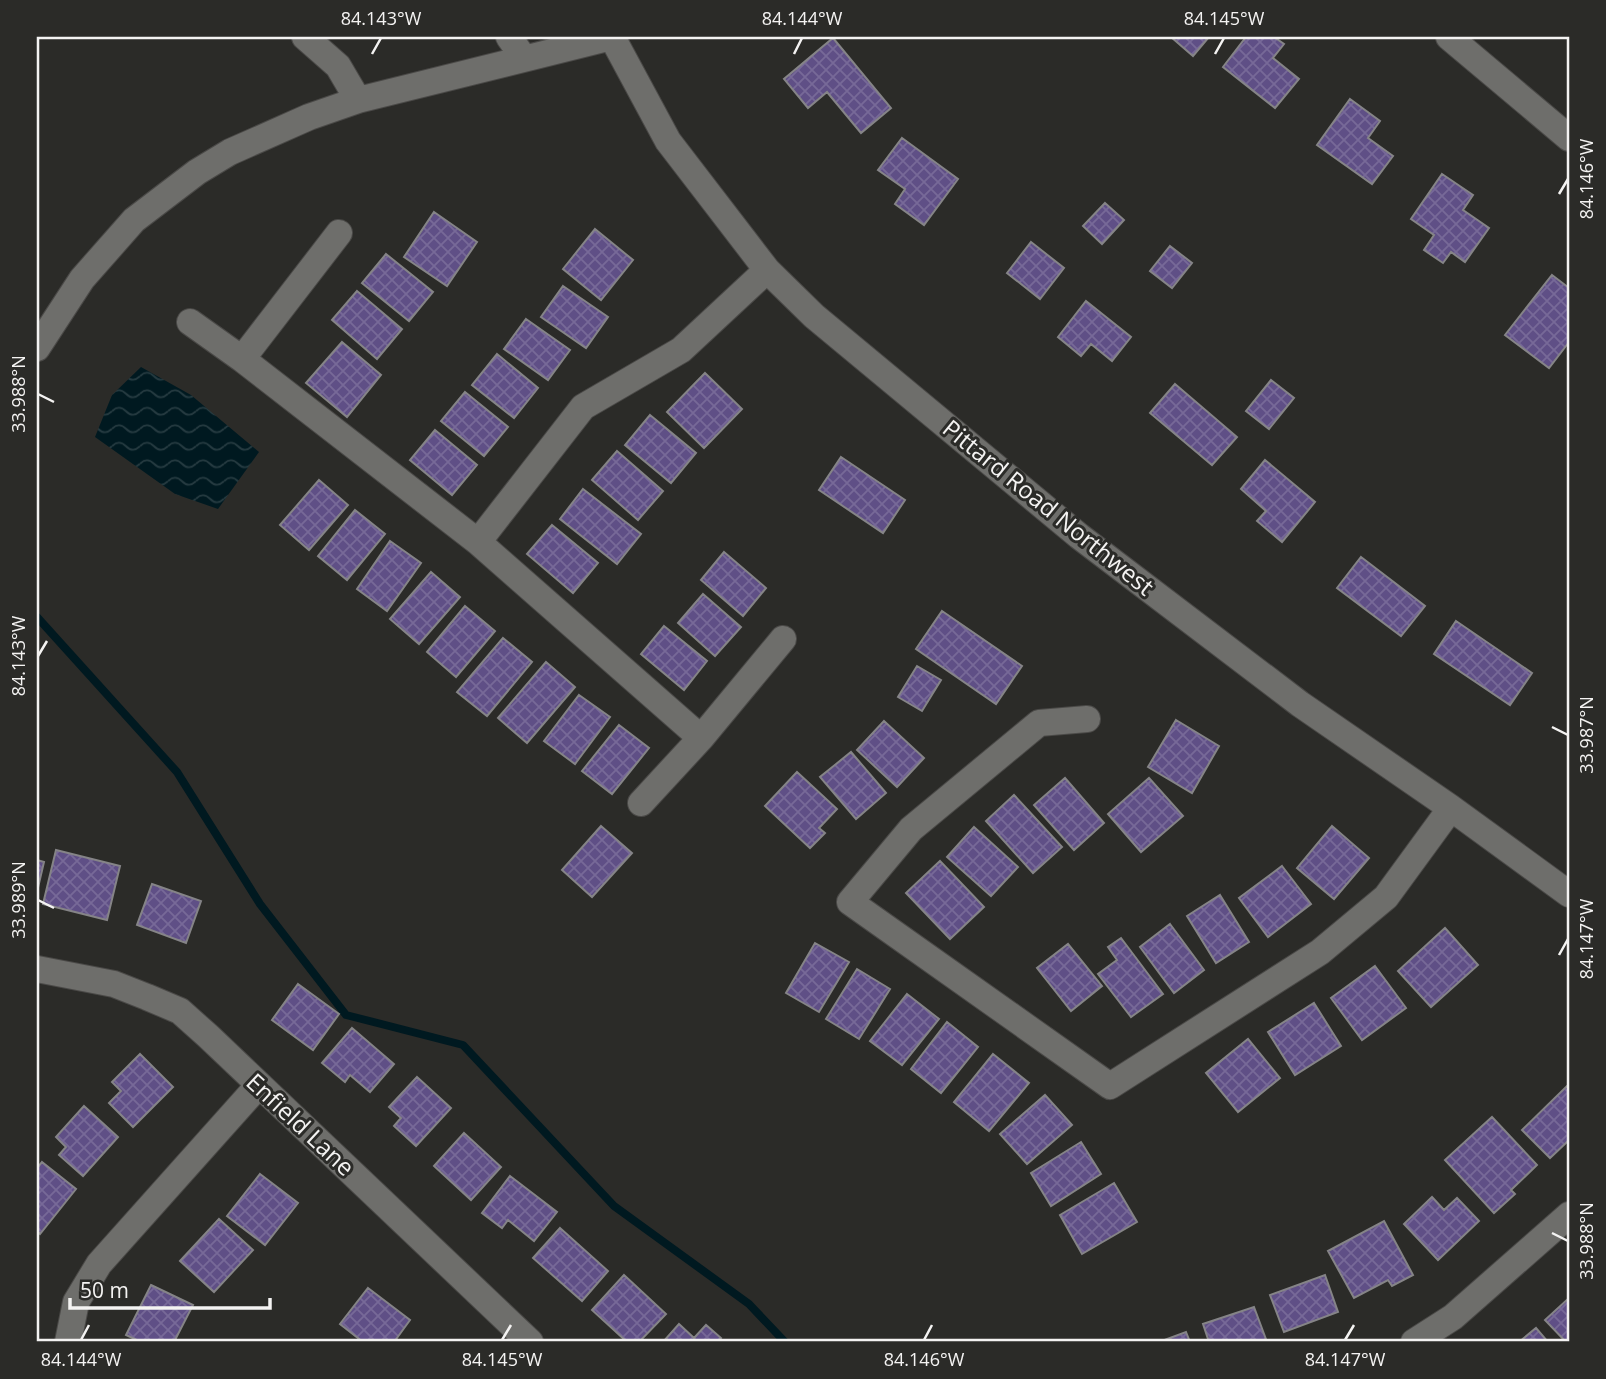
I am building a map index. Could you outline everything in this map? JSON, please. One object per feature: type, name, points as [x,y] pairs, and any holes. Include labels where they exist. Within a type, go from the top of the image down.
[{"type":"street","points":[[305,37],[338,66],[358,100]]},
{"type":"street","points":[[37,348],[82,279],[134,220],[197,172],[264,136],[358,100],[516,47],[612,37]]},
{"type":"street","name":"Pittard Road Northwest","points":[[612,37],[668,141],[767,270],[814,316],[1079,536],[1300,704],[1451,808],[1569,894]]},
{"type":"street","points":[[1450,37],[1569,138]]},
{"type":"street","points":[[242,359],[339,233]]},
{"type":"street","points":[[478,542],[583,407],[681,350],[767,270]]},
{"type":"street","points":[[190,322],[242,359],[478,542],[701,738]]},
{"type":"street","points":[[641,803],[701,738],[783,639]]},
{"type":"street","points":[[1087,719],[1040,723],[911,829],[849,902],[1110,1086],[1320,953],[1386,897],[1451,808]]},
{"type":"street","name":"Enfield Lane","points":[[37,969],[114,984],[180,1011],[517,1338]]},
{"type":"street","points":[[68,1342],[76,1302],[99,1264],[258,1086]]},
{"type":"street","points":[[1414,1342],[1452,1317],[1569,1215]]},
{"type":"water","points":[[141,367],[191,395],[259,452],[218,509],[175,494],[95,437],[112,395]]},
{"type":"building","points":[[1171,37],[1209,37],[1193,56]]},
{"type":"building","points":[[1246,37],[1274,37],[1284,44],[1273,58],[1299,79],[1275,108],[1223,67]]},
{"type":"building","points":[[833,38],[891,108],[861,133],[827,92],[808,108],[784,79]]},
{"type":"building","points":[[1350,99],[1380,121],[1368,138],[1393,156],[1372,184],[1317,145]]},
{"type":"building","points":[[902,138],[958,179],[924,225],[895,204],[905,189],[878,170]]},
{"type":"building","points":[[1442,174],[1473,195],[1463,210],[1489,228],[1465,262],[1451,252],[1443,263],[1424,250],[1434,235],[1411,219]]},
{"type":"building","points":[[1105,203],[1124,220],[1102,244],[1083,226]]},
{"type":"building","points":[[434,212],[477,242],[447,286],[404,257]]},
{"type":"building","points":[[595,229],[633,260],[601,300],[563,269]]},
{"type":"building","points":[[1031,242],[1064,268],[1040,299],[1007,273]]},
{"type":"building","points":[[1170,246],[1192,263],[1172,288],[1150,271]]},
{"type":"building","points":[[386,254],[433,292],[409,321],[362,283]]},
{"type":"building","points":[[1552,275],[1569,288],[1569,342],[1549,368],[1505,335]]},
{"type":"building","points":[[563,286],[608,317],[586,348],[541,317]]},
{"type":"building","points":[[357,291],[402,329],[377,359],[332,320]]},
{"type":"building","points":[[1086,301],[1131,337],[1112,361],[1091,344],[1081,356],[1058,337]]},
{"type":"building","points":[[526,319],[570,350],[548,380],[504,349]]},
{"type":"building","points":[[342,342],[381,375],[347,417],[306,383]]},
{"type":"building","points":[[497,354],[538,388],[514,418],[472,385]]},
{"type":"building","points":[[705,373],[742,409],[704,448],[667,412]]},
{"type":"building","points":[[1271,380],[1294,398],[1269,429],[1246,411]]},
{"type":"building","points":[[1175,384],[1237,437],[1212,465],[1150,413]]},
{"type":"building","points":[[465,392],[508,427],[484,456],[441,421]]},
{"type":"building","points":[[650,415],[696,453],[671,483],[625,445]]},
{"type":"building","points":[[435,430],[477,465],[452,495],[410,460]]},
{"type":"building","points":[[617,451],[663,491],[638,520],[592,480]]},
{"type":"building","points":[[841,457],[905,500],[883,533],[819,490]]},
{"type":"building","points":[[1265,460],[1315,502],[1282,542],[1257,521],[1266,511],[1241,489]]},
{"type":"building","points":[[319,480],[348,505],[309,550],[280,525]]},
{"type":"building","points":[[583,489],[641,534],[617,564],[560,519]]},
{"type":"building","points":[[355,510],[385,534],[347,580],[318,556]]},
{"type":"building","points":[[552,525],[598,563],[573,593],[527,554]]},
{"type":"building","points":[[390,541],[421,563],[387,611],[357,589]]},
{"type":"building","points":[[724,552],[766,588],[743,616],[701,580]]},
{"type":"building","points":[[1361,557],[1425,606],[1401,636],[1337,588]]},
{"type":"building","points":[[431,572],[460,597],[419,644],[390,619]]},
{"type":"building","points":[[703,594],[741,627],[715,656],[678,623]]},
{"type":"building","points":[[465,606],[495,631],[456,677],[427,652]]},
{"type":"building","points":[[942,611],[1022,666],[996,704],[916,649]]},
{"type":"building","points":[[1456,621],[1532,673],[1510,705],[1434,654]]},
{"type":"building","points":[[664,626],[707,661],[684,690],[641,654]]},
{"type":"building","points":[[503,638],[532,662],[487,716],[457,692]]},
{"type":"building","points":[[546,662],[575,687],[527,743],[498,718]]},
{"type":"building","points":[[917,666],[941,680],[922,711],[898,697]]},
{"type":"building","points":[[579,695],[610,717],[575,764],[544,741]]},
{"type":"building","points":[[1176,720],[1219,746],[1192,793],[1148,767]]},
{"type":"building","points":[[884,721],[924,758],[897,787],[857,750]]},
{"type":"building","points":[[619,725],[649,748],[612,794],[582,771]]},
{"type":"building","points":[[851,752],[886,793],[856,819],[820,777]]},
{"type":"building","points":[[797,772],[837,809],[819,828],[825,833],[810,848],[765,806]]},
{"type":"building","points":[[1065,778],[1104,823],[1074,850],[1034,805]]},
{"type":"building","points":[[1149,778],[1183,816],[1141,852],[1108,814]]},
{"type":"building","points":[[1014,795],[1062,847],[1033,873],[986,821]]},
{"type":"building","points":[[601,826],[632,853],[592,897],[562,870]]},
{"type":"building","points":[[1332,826],[1369,858],[1334,899],[1297,868]]},
{"type":"building","points":[[974,827],[1018,867],[991,896],[947,857]]},
{"type":"building","points":[[56,850],[120,866],[107,920],[43,904]]},
{"type":"building","points":[[37,860],[44,862],[37,892]]},
{"type":"building","points":[[940,861],[984,907],[950,939],[906,893]]},
{"type":"building","points":[[1282,866],[1311,904],[1268,937],[1239,898]]},
{"type":"building","points":[[152,884],[201,901],[186,943],[137,925]]},
{"type":"building","points":[[1220,895],[1249,942],[1216,963],[1187,916]]},
{"type":"building","points":[[1170,924],[1204,970],[1174,993],[1140,947]]},
{"type":"building","points":[[1445,928],[1478,965],[1431,1007],[1398,971]]},
{"type":"building","points":[[1121,938],[1163,994],[1131,1017],[1098,974],[1117,960],[1108,947]]},
{"type":"building","points":[[815,943],[849,962],[819,1012],[786,993]]},
{"type":"building","points":[[1068,944],[1102,986],[1071,1011],[1037,968]]},
{"type":"building","points":[[1375,966],[1406,1008],[1362,1040],[1331,998]]},
{"type":"building","points":[[857,969],[890,989],[859,1039],[826,1019]]},
{"type":"building","points":[[298,984],[339,1014],[313,1050],[272,1020]]},
{"type":"building","points":[[907,994],[939,1019],[902,1065],[870,1041]]},
{"type":"building","points":[[1314,1003],[1341,1046],[1295,1075],[1268,1032]]},
{"type":"building","points":[[947,1022],[978,1047],[941,1093],[911,1069]]},
{"type":"building","points":[[352,1028],[394,1064],[370,1092],[350,1075],[345,1082],[322,1063]]},
{"type":"building","points":[[1248,1039],[1280,1078],[1238,1112],[1206,1073]]},
{"type":"building","points":[[140,1054],[173,1087],[133,1127],[109,1103],[121,1091],[112,1082]]},
{"type":"building","points":[[993,1054],[1029,1083],[989,1131],[954,1102]]},
{"type":"building","points":[[417,1077],[451,1108],[416,1146],[394,1126],[401,1118],[389,1107]]},
{"type":"building","points":[[1568,1085],[1569,1140],[1550,1158],[1522,1130]]},
{"type":"building","points":[[1045,1095],[1072,1125],[1027,1164],[1000,1134]]},
{"type":"building","points":[[84,1106],[118,1137],[83,1176],[59,1155],[66,1147],[56,1137]]},
{"type":"building","points":[[1492,1117],[1537,1165],[1511,1190],[1515,1194],[1494,1213],[1445,1160]]},
{"type":"building","points":[[464,1133],[501,1167],[471,1200],[434,1166]]},
{"type":"building","points":[[1081,1142],[1101,1174],[1051,1206],[1031,1173]]},
{"type":"building","points":[[42,1162],[76,1189],[40,1234],[37,1231],[37,1168]]},
{"type":"building","points":[[260,1174],[298,1203],[265,1245],[227,1216]]},
{"type":"building","points":[[510,1176],[557,1212],[534,1241],[508,1220],[502,1228],[482,1213]]},
{"type":"building","points":[[1114,1183],[1137,1222],[1082,1254],[1060,1215]]},
{"type":"building","points":[[1432,1197],[1444,1210],[1457,1198],[1479,1221],[1438,1260],[1404,1224]]},
{"type":"building","points":[[219,1219],[253,1250],[214,1292],[180,1261]]},
{"type":"building","points":[[1384,1221],[1413,1275],[1392,1286],[1388,1280],[1354,1298],[1328,1251]]},
{"type":"building","points":[[560,1228],[608,1271],[582,1301],[533,1258]]},
{"type":"building","points":[[624,1275],[666,1314],[639,1342],[627,1342],[592,1310]]},
{"type":"building","points":[[1325,1275],[1338,1312],[1284,1332],[1270,1295]]},
{"type":"building","points":[[151,1285],[193,1305],[174,1342],[141,1342],[126,1335]]},
{"type":"building","points":[[368,1288],[410,1320],[394,1342],[363,1342],[340,1324]]},
{"type":"building","points":[[1569,1298],[1569,1342],[1566,1342],[1545,1320]]},
{"type":"building","points":[[1254,1307],[1267,1342],[1209,1342],[1203,1324]]},
{"type":"building","points":[[679,1324],[694,1338],[706,1325],[721,1338],[717,1342],[663,1342]]},
{"type":"building","points":[[1536,1328],[1548,1342],[1519,1342]]},
{"type":"building","points":[[1186,1332],[1190,1342],[1159,1342]]},
{"type":"waterway","points":[[37,617],[177,772],[260,904],[346,1015],[463,1045],[614,1206],[749,1304],[785,1342]]}]
